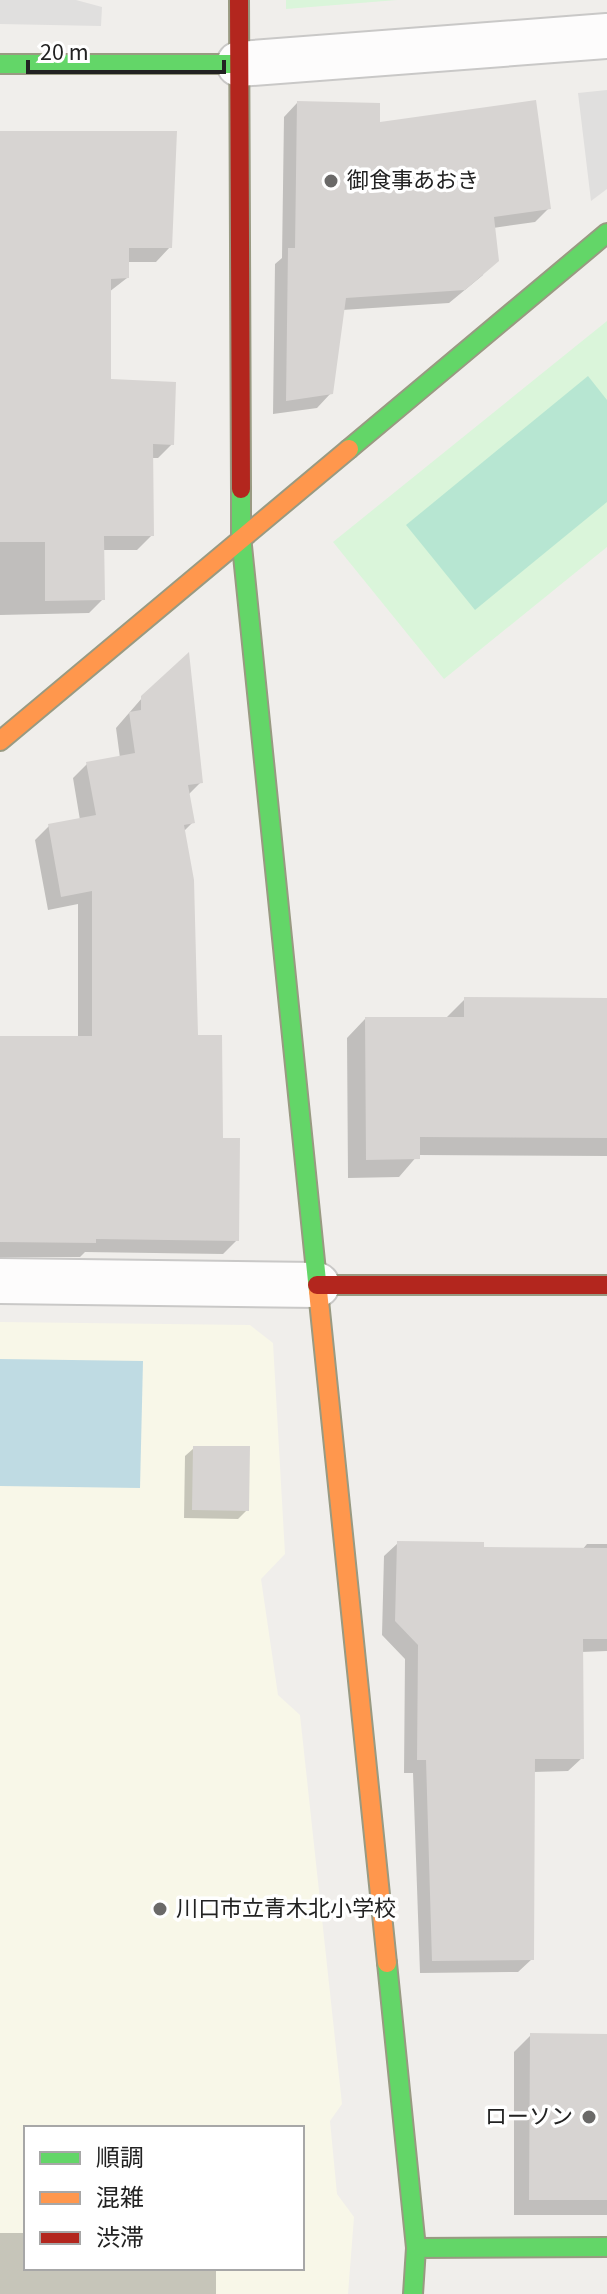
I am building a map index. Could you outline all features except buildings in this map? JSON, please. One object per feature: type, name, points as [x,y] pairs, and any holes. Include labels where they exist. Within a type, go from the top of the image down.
[{"type":"street","points":[[239,0],[241,536],[416,2248],[413,2294]]},
{"type":"street","points":[[0,64],[239,64],[607,36]]},
{"type":"street","points":[[0,741],[241,536],[607,233]]},
{"type":"street","points":[[0,1281],[607,1285]]},
{"type":"street","points":[[416,2248],[607,2247]]},
{"type":"shaded area","points":[[0,0],[76,0],[102,7],[101,26],[0,24]]},
{"type":"shaded area","points":[[607,90],[607,189],[591,201],[578,93]]},
{"type":"shaded area","name":"川口市立青木北小学校","points":[[0,1322],[250,1325],[273,1343],[285,1554],[261,1579],[278,1695],[300,1715],[342,2104],[330,2121],[337,2194],[354,2217],[348,2294],[0,2294]]},
{"type":"green space","points":[[286,0],[397,0],[286,9]]},
{"type":"green space","points":[[607,321],[607,547],[444,679],[333,542]]},
{"type":"green space","points":[[588,376],[607,400],[607,502],[475,610],[406,525]]},
{"type":"water","points":[[0,1359],[143,1361],[140,1488],[0,1486]]},
{"type":"traffic: fast","points":[[0,64],[239,64]]},
{"type":"traffic: fast","points":[[349,449],[607,233]]},
{"type":"traffic: fast","points":[[241,489],[241,536],[318,1291]]},
{"type":"traffic: fast","points":[[387,1963],[416,2248],[413,2294]]},
{"type":"traffic: fast","points":[[416,2248],[607,2247]]},
{"type":"traffic: slow","points":[[0,741],[349,449]]},
{"type":"traffic: slow","points":[[318,1291],[387,1963]]},
{"type":"traffic: jam","points":[[239,0],[241,489]]},
{"type":"traffic: jam","points":[[317,1285],[607,1285]]},
{"type":"place","name":"御食事あおき","points":[[331,181]]},
{"type":"place","name":"川口市立青木北小学校","points":[[160,1909]]},
{"type":"place","name":"ローソン","points":[[589,2117]]}]
